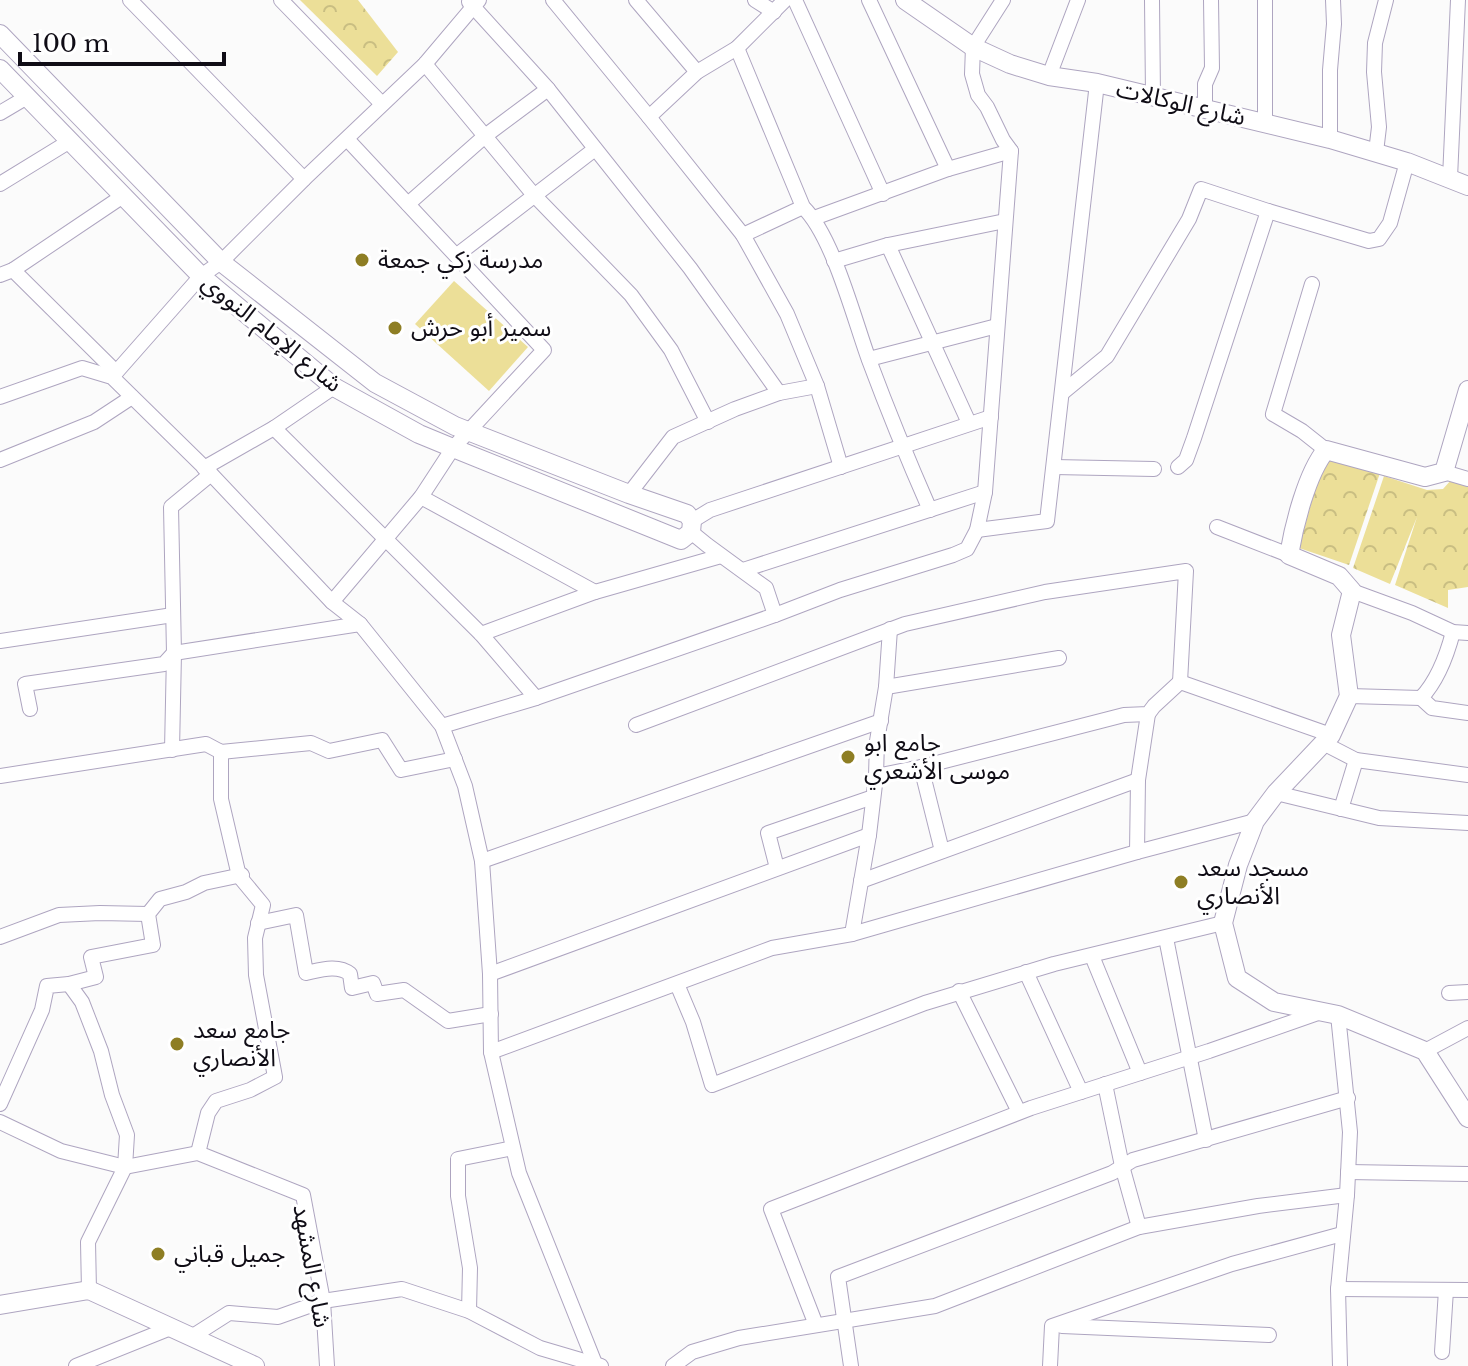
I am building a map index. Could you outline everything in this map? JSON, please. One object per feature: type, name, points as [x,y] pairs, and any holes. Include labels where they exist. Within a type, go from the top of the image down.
[{"type":"street","points":[[130,0],[304,179]]},
{"type":"street","points":[[281,0],[382,104]]},
{"type":"street","points":[[553,0],[743,235],[787,314],[817,386],[841,467]]},
{"type":"street","points":[[636,0],[697,72]]},
{"type":"street","points":[[755,0],[774,12]]},
{"type":"street","points":[[649,117],[697,72],[737,48],[785,0]]},
{"type":"street","points":[[795,0],[883,194]]},
{"type":"street","points":[[869,0],[948,169]]},
{"type":"street","name":"شارع الوكالات","points":[[905,0],[928,6],[973,47],[998,60],[1049,76],[1097,83],[1330,139],[1407,162],[1468,186]]},
{"type":"street","points":[[442,726],[536,698],[840,590],[967,549],[977,530],[985,492],[1011,151],[978,95],[972,74],[973,47],[1003,0]]},
{"type":"street","points":[[1049,76],[1078,0]]},
{"type":"street","points":[[1152,0],[1153,96]]},
{"type":"street","points":[[1205,109],[1205,84],[1212,68],[1211,0]]},
{"type":"street","points":[[1265,0],[1265,123]]},
{"type":"street","points":[[1330,139],[1333,0]]},
{"type":"street","points":[[1376,152],[1379,127],[1375,43],[1386,0]]},
{"type":"street","points":[[1450,178],[1461,50],[1458,0]]},
{"type":"street","points":[[114,374],[201,276],[221,262],[425,64],[473,3],[548,89],[690,268],[779,393]]},
{"type":"street","points":[[0,34],[221,262],[375,383],[455,426],[687,514],[692,526],[721,556],[766,588],[775,615]]},
{"type":"street","points":[[737,48],[808,212],[834,261],[902,447],[930,510]]},
{"type":"street","points":[[425,64],[533,194],[631,295],[671,350],[708,422]]},
{"type":"street","name":"شارع الإمام النووي","points":[[0,69],[201,276],[334,387],[419,434],[681,540],[692,526]]},
{"type":"street","points":[[977,530],[1047,521],[1097,83]]},
{"type":"street","points":[[408,204],[485,136],[548,89]]},
{"type":"street","points":[[0,113],[27,97]]},
{"type":"street","points":[[332,602],[421,497],[453,448],[544,350],[347,139]]},
{"type":"street","points":[[0,184],[70,141]]},
{"type":"street","points":[[457,255],[595,149]]},
{"type":"street","points":[[743,235],[808,212],[883,194],[948,169],[1011,151]]},
{"type":"street","points":[[1062,393],[1107,356],[1189,219],[1201,189],[1369,241],[1379,239],[1390,223],[1407,162]]},
{"type":"street","points":[[123,196],[6,273],[114,374],[132,397],[208,471],[332,602],[360,624],[442,726],[465,786],[482,861],[490,974],[491,1052],[519,1173],[597,1365]]},
{"type":"street","points":[[1178,467],[1186,460],[1194,438],[1268,211]]},
{"type":"street","points":[[834,261],[888,245],[1005,221]]},
{"type":"street","points":[[888,245],[969,423]]},
{"type":"street","points":[[1312,284],[1273,414],[1326,450],[1425,477],[1444,472],[1468,479]]},
{"type":"street","points":[[869,359],[997,326]]},
{"type":"street","points":[[0,397],[82,368],[114,374]]},
{"type":"street","points":[[629,494],[673,437],[779,393],[817,386]]},
{"type":"street","points":[[172,750],[171,507],[208,471],[334,387]]},
{"type":"street","points":[[1444,472],[1468,390]]},
{"type":"street","points":[[0,460],[94,422],[132,397]]},
{"type":"street","points":[[692,526],[710,510],[991,417]]},
{"type":"street","points":[[274,428],[481,634],[536,698]]},
{"type":"street","points":[[1289,555],[1294,526],[1318,459],[1326,450]]},
{"type":"street","points":[[1054,467],[1154,469]]},
{"type":"street","points":[[743,570],[985,492]]},
{"type":"street","points":[[421,497],[595,592]]},
{"type":"street","points":[[1217,527],[1339,576],[1352,591],[1460,632],[1428,691],[1421,698]]},
{"type":"street","points":[[481,634],[595,592],[721,556]]},
{"type":"street","points":[[636,725],[890,629],[1045,592],[1186,571],[1180,682],[1148,714],[1138,780],[1137,852]]},
{"type":"street","points":[[1352,591],[1341,635],[1349,696],[1327,739],[1276,793],[1255,821],[1238,865],[1223,923],[1237,978],[1274,1002],[1330,1013],[1425,1051],[1468,1118]]},
{"type":"street","points":[[0,641],[173,615]]},
{"type":"street","points":[[30,709],[25,684],[164,664],[174,653],[360,624]]},
{"type":"street","points":[[852,934],[869,835],[890,629]]},
{"type":"street","points":[[886,687],[1059,658]]},
{"type":"street","points":[[1180,682],[1327,739],[1356,760],[1468,775]]},
{"type":"street","points":[[1349,696],[1421,698],[1432,708],[1468,713]]},
{"type":"street","points":[[876,776],[1124,715],[1148,714]]},
{"type":"street","points":[[482,861],[881,721]]},
{"type":"street","points":[[0,776],[206,744],[221,752],[311,743],[329,751],[382,740],[401,770],[455,759]]},
{"type":"street","points":[[0,1122],[61,1151],[125,1167],[198,1153],[208,1113],[216,1101],[250,1090],[275,1077],[256,975],[255,938],[263,905],[240,875],[221,799],[221,752]]},
{"type":"street","points":[[1341,809],[1356,760]]},
{"type":"street","points":[[921,767],[942,851]]},
{"type":"street","points":[[861,881],[1138,780]]},
{"type":"street","points":[[1276,793],[1379,818],[1468,823]]},
{"type":"street","points":[[777,868],[768,833],[873,797]]},
{"type":"street","points":[[491,1052],[772,948],[852,934],[1255,821]]},
{"type":"street","points":[[490,974],[869,835]]},
{"type":"street","points":[[0,1104],[42,1010],[47,986],[96,977],[91,957],[153,945],[148,914],[160,899],[204,883],[240,875]]},
{"type":"street","points":[[0,937],[59,915],[148,914]]},
{"type":"street","points":[[258,923],[296,915],[306,973],[338,968],[346,970],[350,974],[352,988],[373,983],[377,994],[404,990],[448,1021],[491,1014]]},
{"type":"street","points":[[677,984],[693,1022],[712,1085],[959,991],[1223,923]]},
{"type":"street","points":[[1166,938],[1206,1140]]},
{"type":"street","points":[[1092,956],[1140,1073]]},
{"type":"street","points":[[1026,972],[1081,1092]]},
{"type":"street","points":[[69,984],[82,1002],[101,1051],[112,1095],[127,1135],[125,1167],[88,1242],[89,1290]]},
{"type":"street","points":[[959,991],[1019,1112]]},
{"type":"street","points":[[1449,993],[1468,992]]},
{"type":"street","points":[[816,1325],[771,1209],[1019,1112],[1330,1013]]},
{"type":"street","points":[[1330,1013],[1348,1098],[1350,1132],[1338,1289],[1340,1366]]},
{"type":"street","points":[[1425,1051],[1468,1028]]},
{"type":"street","points":[[1105,1084],[1122,1166],[1139,1227]]},
{"type":"street","points":[[851,1366],[838,1277],[1112,1173],[1133,1160],[1348,1098]]},
{"type":"street","points":[[469,1311],[470,1268],[458,1196],[458,1159],[513,1148]]},
{"type":"street","name":"شارع المشهد","points":[[198,1153],[303,1195],[323,1301],[327,1366]]},
{"type":"street","points":[[1348,1172],[1468,1174]]},
{"type":"street","points":[[673,1366],[692,1352],[739,1338],[935,1306],[1139,1227],[1258,1206],[1347,1195]]},
{"type":"street","points":[[1052,1326],[1232,1264],[1342,1234]]},
{"type":"street","points":[[193,1336],[229,1313],[278,1317],[323,1301],[402,1289],[469,1311],[540,1348],[597,1365]]},
{"type":"street","points":[[1338,1289],[1468,1290]]},
{"type":"street","points":[[0,1305],[89,1290],[255,1366]]},
{"type":"street","points":[[1442,1352],[1446,1290]]},
{"type":"street","points":[[1052,1326],[1269,1335]]},
{"type":"street","points":[[1050,1366],[1052,1326]]},
{"type":"street","points":[[76,1366],[173,1327]]},
{"type":"green space","points":[[300,0],[358,0],[398,52],[377,76]]},
{"type":"green space","points":[[454,281],[528,347],[489,391],[415,324]]},
{"type":"green space","points":[[1335,459],[1380,473],[1349,565],[1299,548],[1322,463]]},
{"type":"green space","points":[[1384,476],[1427,490],[1443,489],[1452,479],[1468,485],[1468,587],[1448,590],[1448,608],[1395,585],[1417,517],[1390,584],[1353,568]]},
{"type":"place","name":"مدرسة زكي جمعة","points":[[362,260]]},
{"type":"place","name":"سمير أبو حرش","points":[[395,328]]},
{"type":"place","name":"جامع ابو موسى الأشعري","points":[[848,757]]},
{"type":"place","name":"مسجد سعد الأنصاري","points":[[1181,882]]},
{"type":"place","name":"جامع سعد الأنصاري","points":[[177,1044]]},
{"type":"place","name":"جميل قباني","points":[[158,1254]]}]
